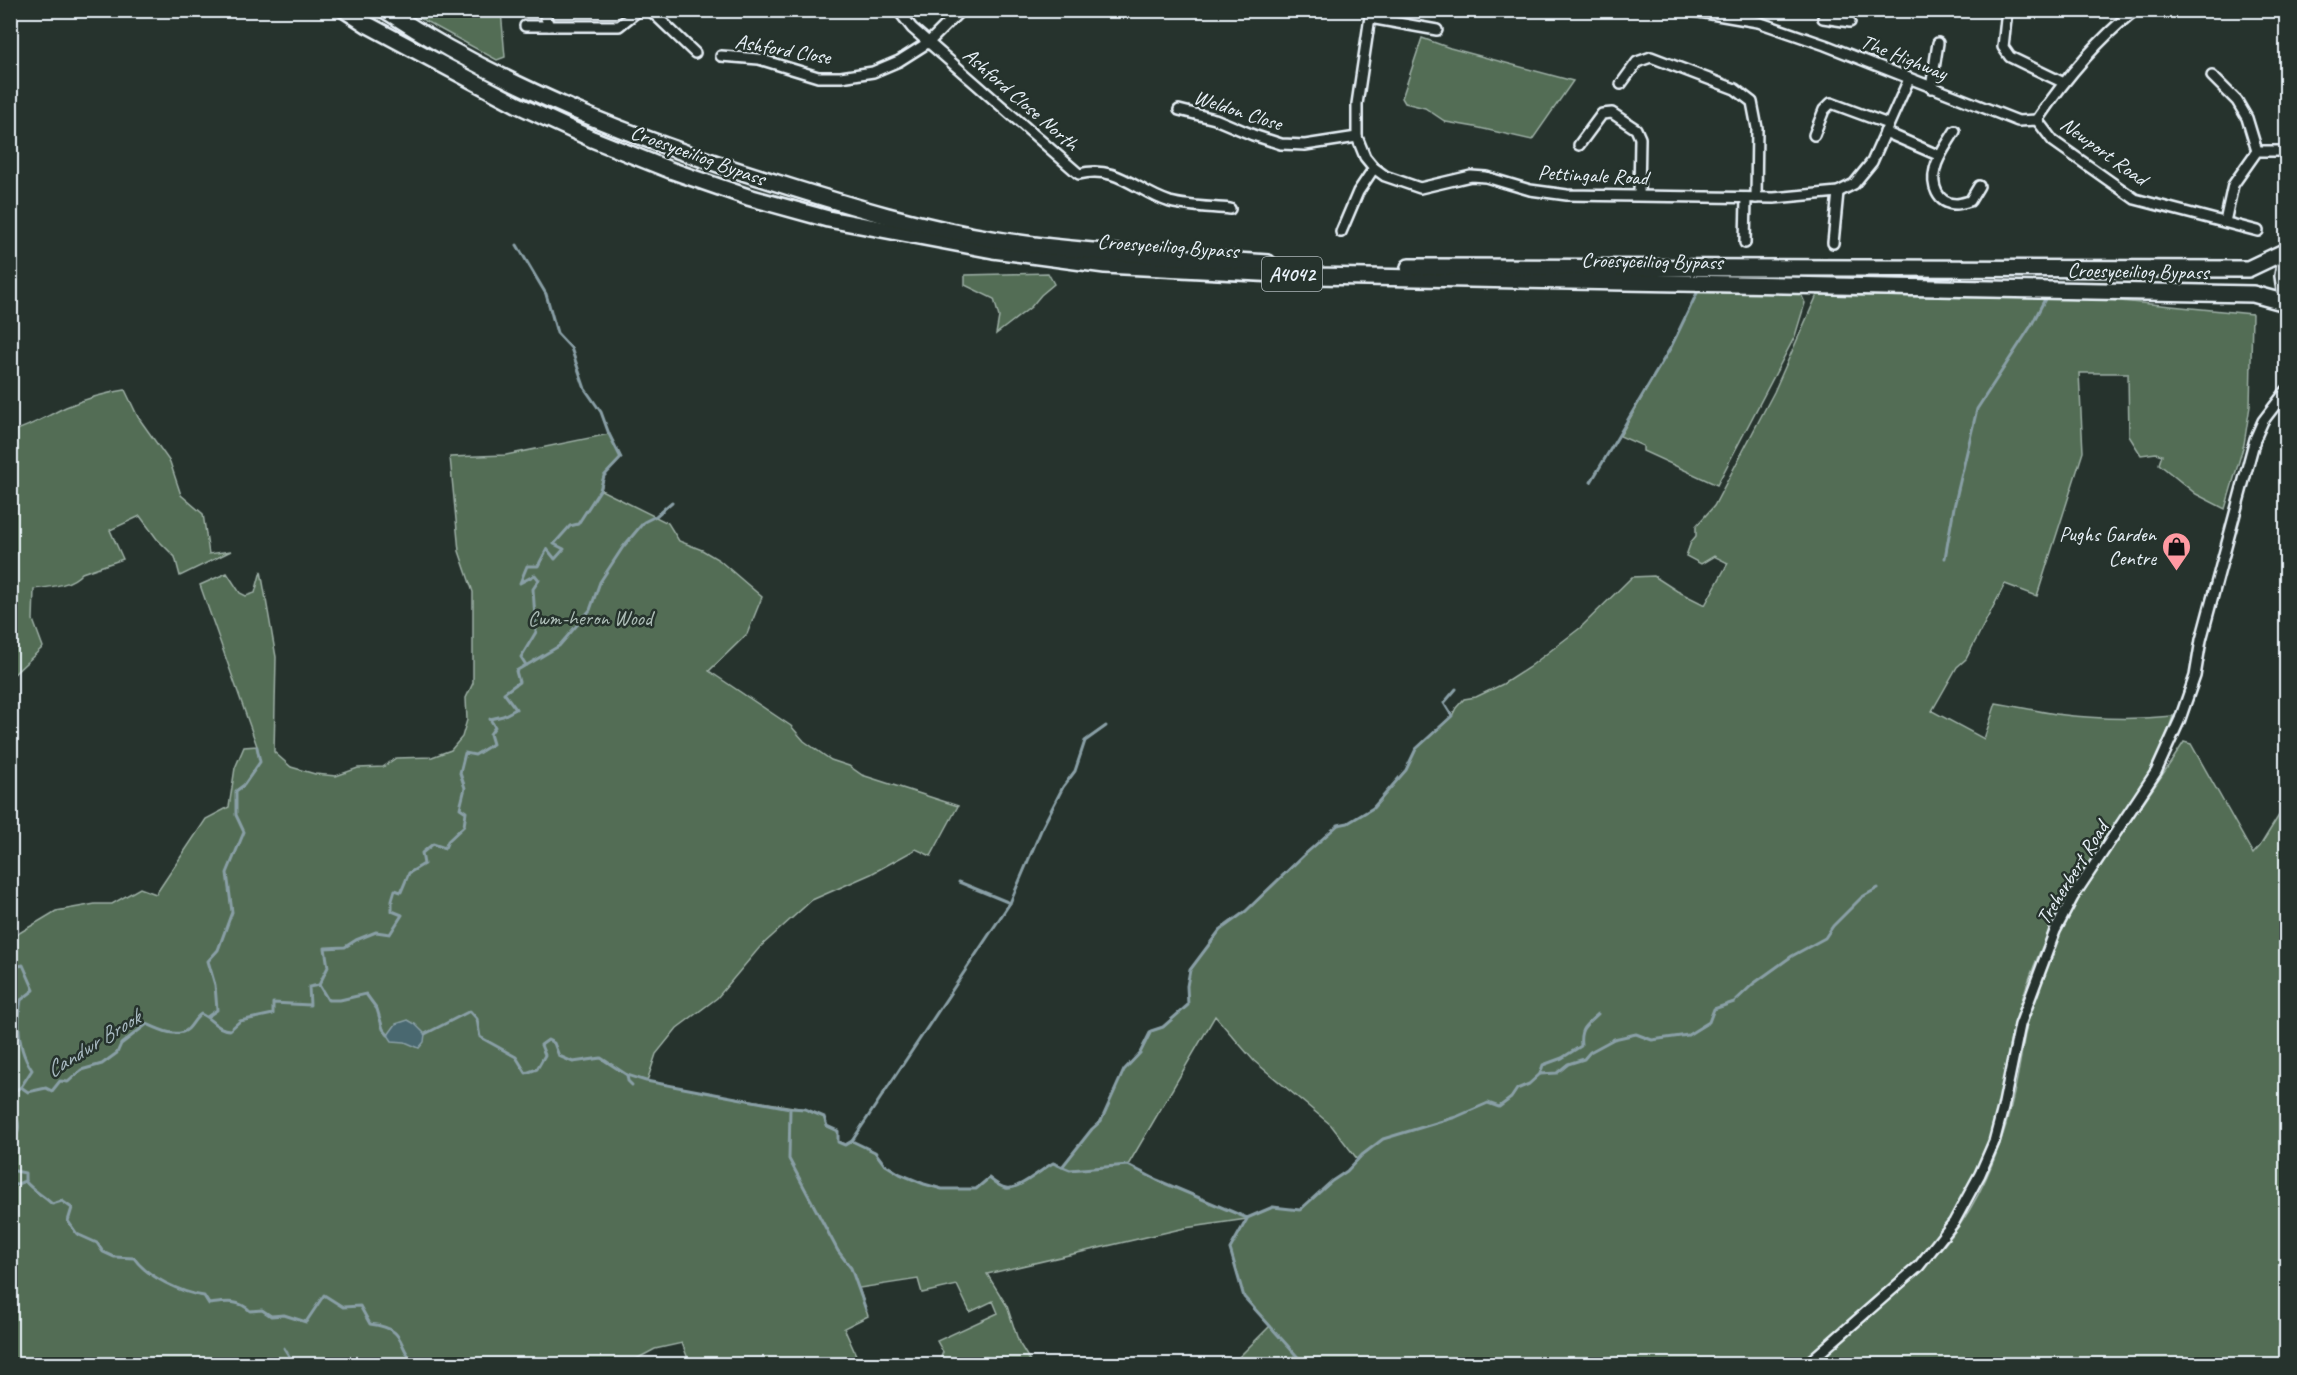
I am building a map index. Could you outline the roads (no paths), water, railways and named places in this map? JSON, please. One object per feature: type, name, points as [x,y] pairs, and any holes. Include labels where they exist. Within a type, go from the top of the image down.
[{"type":"highway","name":"Croesyceiliog Bypass","points":[[345,10],[368,25],[518,105],[592,139],[670,170],[748,197],[828,219],[993,250],[1105,265],[1316,276],[2253,294],[2286,303]]},
{"type":"highway","name":"Croesyceiliog Bypass","points":[[385,10],[482,66],[564,106],[648,141],[821,197],[907,222],[999,240],[1105,251],[1318,267],[2248,269],[2286,251]]},
{"type":"highway","points":[[2286,258],[2283,276],[2286,297]]},
{"type":"street","points":[[543,10],[549,26]]},
{"type":"street","points":[[525,26],[619,26],[639,10]]},
{"type":"street","points":[[650,10],[695,53]]},
{"type":"street","name":"Ashford Close North","points":[[898,10],[912,28],[1079,174],[1096,172],[1120,176],[1147,192],[1169,201],[1230,209]]},
{"type":"street","name":"Ashford Close","points":[[721,56],[759,59],[818,77],[842,78],[873,72],[898,61],[928,42],[961,10]]},
{"type":"street","points":[[2007,10],[2004,47],[2010,57],[2062,82]]},
{"type":"street","points":[[2037,120],[2062,82],[2098,42],[2135,10]]},
{"type":"street","name":"The Highway","points":[[1693,11],[1758,22],[1825,45],[2018,121],[2037,120]]},
{"type":"street","points":[[1341,232],[1358,192],[1374,168],[1365,158],[1357,137],[1357,105],[1370,14],[1437,30]]},
{"type":"street","points":[[1823,18],[1844,18]]},
{"type":"street","points":[[1931,88],[1938,43]]},
{"type":"street","points":[[1635,87],[1623,82],[1637,62],[1651,57],[1736,89],[1752,102],[1757,128],[1756,198]]},
{"type":"street","points":[[2212,76],[2237,101],[2247,118],[2258,151]]},
{"type":"street","points":[[1833,243],[1838,192],[1854,184],[1872,162],[1909,79]]},
{"type":"street","points":[[1814,135],[1824,110],[1831,103],[1887,128],[1940,156]]},
{"type":"street","name":"Weldon Close","points":[[1179,110],[1215,119],[1281,144],[1305,146],[1357,137]]},
{"type":"street","points":[[1579,145],[1605,113],[1612,113],[1636,129],[1640,138],[1640,195]]},
{"type":"street","name":"Newport Road","points":[[2037,120],[2053,141],[2135,199],[2258,231]]},
{"type":"street","points":[[1955,131],[1940,156],[1935,170],[1934,182],[1937,194],[1943,201],[1956,204],[1970,201],[1979,186]]},
{"type":"street","points":[[1586,135],[1595,142]]},
{"type":"street","points":[[2258,151],[2286,151]]},
{"type":"street","points":[[2225,222],[2233,185],[2258,151]]},
{"type":"street","name":"Pettingale Road","points":[[1374,168],[1385,176],[1420,188],[1471,176],[1486,177],[1530,190],[1567,195],[1756,198],[1838,192]]},
{"type":"street","points":[[1745,243],[1746,198]]},
{"type":"street","name":"Treherbert Road","points":[[1807,1365],[1919,1266],[1954,1222],[1980,1174],[1997,1130],[2020,1025],[2055,931],[2073,897],[2156,771],[2180,719],[2195,676],[2201,640],[2255,439],[2263,421],[2286,391]]},
{"type":"water","points":[[408,1020],[425,1034],[424,1042],[419,1048],[405,1042],[392,1041],[388,1035],[396,1024]]},
{"type":"waterway","points":[[319,985],[328,967],[325,948],[345,947],[376,932],[390,934],[402,915],[392,911],[395,890],[401,892],[409,873],[424,864],[422,853],[433,844],[445,848],[448,841],[464,826],[466,812],[460,808],[465,788],[460,773],[465,753],[475,755],[493,744],[490,734],[495,727],[490,719],[503,716],[516,709],[504,693],[519,682],[516,671],[526,665],[521,657],[536,632],[533,589],[539,580],[535,575],[520,583],[527,566],[538,566],[547,549],[555,559],[564,549],[554,544],[570,526],[578,524],[600,490],[604,476],[621,458],[601,412],[585,389],[571,348],[557,333],[546,294],[517,245]]},
{"type":"waterway","points":[[1591,482],[1671,347],[1698,291]]},
{"type":"waterway","points":[[1945,558],[1954,507],[1977,409],[2031,326],[2046,297]]},
{"type":"waterway","points":[[527,665],[559,646],[590,610],[600,582],[623,547],[644,522],[656,516],[672,502]]},
{"type":"waterway","points":[[1062,1167],[1101,1121],[1124,1070],[1140,1053],[1151,1031],[1163,1027],[1188,1005],[1187,986],[1190,970],[1220,930],[1246,911],[1338,825],[1348,823],[1373,808],[1406,770],[1416,749],[1452,716],[1444,703],[1456,689]]},
{"type":"waterway","points":[[852,1141],[1010,903],[1042,828],[1063,787],[1075,771],[1085,741],[1106,726]]},
{"type":"waterway","points":[[207,1017],[217,1010],[215,985],[208,961],[218,950],[232,912],[227,873],[244,832],[236,815],[236,791],[244,785],[260,762],[257,747]]},
{"type":"waterway","points":[[959,882],[1010,903]]},
{"type":"waterway","points":[[425,1034],[470,1011],[477,1019],[480,1037],[516,1057],[526,1073],[537,1069],[545,1055],[541,1045],[548,1040],[554,1043],[559,1056],[573,1062],[601,1058],[627,1075],[646,1081],[805,1109],[824,1117],[827,1126],[838,1131],[838,1142],[845,1145],[852,1141],[875,1152],[884,1164],[900,1174],[942,1189],[976,1189],[989,1178],[1002,1187],[1011,1188],[1023,1183],[1053,1163],[1070,1170],[1128,1165],[1157,1180],[1247,1218],[1273,1207],[1300,1210],[1383,1139],[1456,1117],[1488,1103],[1499,1107],[1511,1098],[1517,1089],[1529,1084],[1540,1074],[1557,1073],[1568,1064],[1584,1059],[1590,1052],[1614,1039],[1636,1034],[1652,1040],[1688,1035],[1709,1022],[1714,1009],[1734,1002],[1753,984],[1792,956],[1825,938],[1833,926],[1862,897],[1878,888]]},
{"type":"waterway","points":[[10,968],[23,965],[34,990],[21,1000],[19,1027],[21,1045],[32,1070],[21,1087]]},
{"type":"waterway","name":"Candwr Brook","points":[[10,1148],[17,1134],[18,1125],[12,1098],[13,1092],[21,1087],[28,1092],[46,1088],[52,1091],[60,1081],[68,1082],[81,1070],[102,1064],[117,1053],[121,1044],[147,1024],[168,1032],[184,1032],[201,1014],[225,1030],[230,1030],[240,1021],[273,1014],[273,1003],[310,1005],[309,987],[319,985],[328,1000],[340,1000],[366,994],[377,1009],[383,1029],[388,1035]]},
{"type":"waterway","points":[[1540,1074],[1543,1065],[1562,1058],[1581,1046],[1582,1031],[1598,1014]]},
{"type":"waterway","points":[[627,1075],[632,1085]]},
{"type":"waterway","points":[[790,1108],[789,1159],[838,1251],[851,1268],[866,1310]]},
{"type":"waterway","name":"Candwr Brook","points":[[10,1170],[25,1173],[25,1181],[10,1187]]},
{"type":"waterway","points":[[25,1181],[52,1204],[62,1201],[72,1208],[68,1221],[77,1234],[97,1243],[103,1252],[114,1257],[134,1258],[156,1278],[176,1288],[204,1296],[209,1304],[236,1303],[250,1311],[262,1310],[271,1316],[284,1315],[306,1322],[324,1295],[343,1307],[360,1306],[370,1324],[383,1326],[397,1334],[410,1358],[416,1364]]},
{"type":"waterway","points":[[1247,1219],[1230,1249],[1244,1297],[1304,1364]]},
{"type":"waterway","points":[[284,1348],[294,1364]]},
{"type":"place","name":"Pughs Garden Centre","points":[[2177,572]]},
{"type":"park label","name":"Cwm-heron Wood","points":[[590,618]]}]
